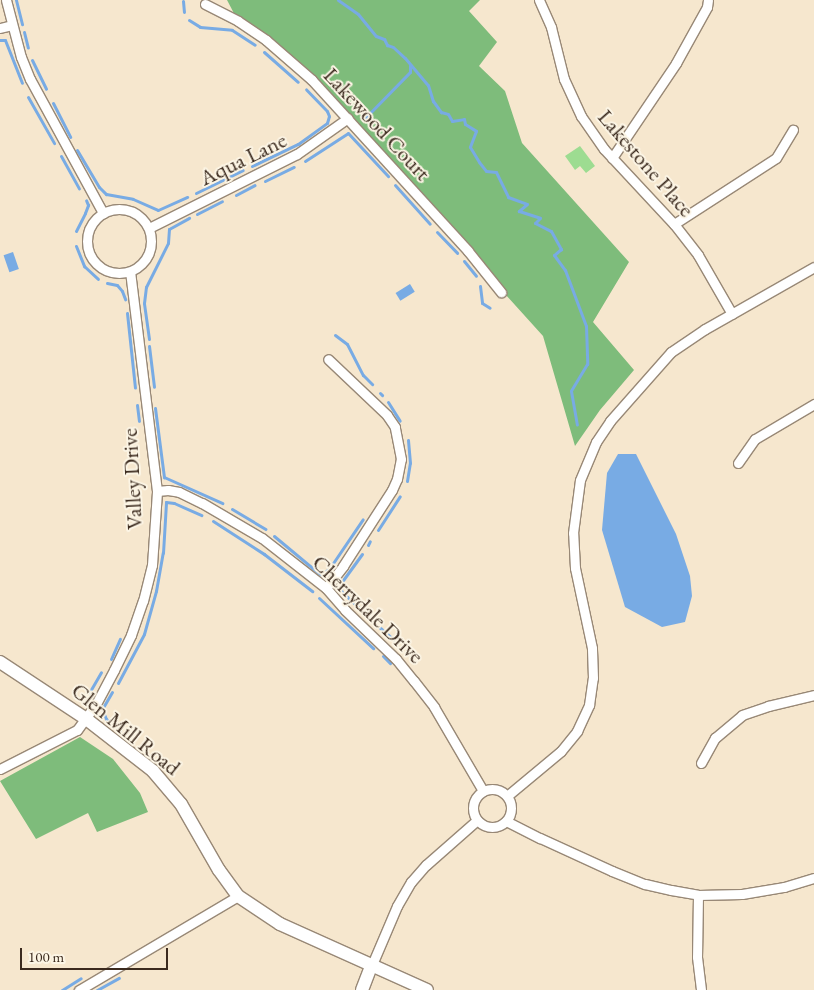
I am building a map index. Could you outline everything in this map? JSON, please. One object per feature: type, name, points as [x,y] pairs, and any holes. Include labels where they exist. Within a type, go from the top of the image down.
[{"type":"main road","name":"Glen Mill Road","points":[[0,662],[85,718],[160,778],[181,804],[219,870],[238,896],[280,924],[371,967],[427,990]]},
{"type":"main road","points":[[362,990],[371,967]]},
{"type":"street","points":[[6,0],[30,80],[103,213]]},
{"type":"street","name":"Lakestone Place","points":[[539,0],[546,11],[564,79],[572,99],[591,132],[612,158],[674,224],[698,255],[732,314]]},
{"type":"street","points":[[612,158],[676,62],[707,7],[708,0]]},
{"type":"street","name":"Lakewood Court","points":[[206,4],[238,21],[284,54],[312,80],[468,251],[501,292]]},
{"type":"street","points":[[0,28],[12,25]]},
{"type":"street","name":"Aqua Lane","points":[[149,228],[304,150],[348,118]]},
{"type":"street","points":[[674,224],[776,158],[793,130]]},
{"type":"street","points":[[113,209],[124,209],[134,212],[143,219],[149,228],[152,238],[149,254],[139,267],[130,272],[120,274],[100,268],[88,250],[89,229],[94,220],[103,213],[113,209]]},
{"type":"street","points":[[507,796],[561,751],[576,730],[589,705],[594,678],[593,656],[575,568],[573,534],[576,496],[593,449],[610,422],[671,352],[814,267]]},
{"type":"street","name":"Valley Drive","points":[[0,769],[70,735],[85,718],[96,704],[114,670],[131,635],[143,601],[152,565],[157,491],[130,272]]},
{"type":"street","points":[[326,588],[343,566],[392,490],[397,479],[401,459],[395,427],[388,415],[328,359]]},
{"type":"street","points":[[738,463],[755,439],[814,404]]},
{"type":"street","name":"Cherrydale Drive","points":[[157,491],[174,491],[202,503],[262,538],[326,588],[345,610],[396,659],[434,706],[482,791]]},
{"type":"street","points":[[701,763],[715,738],[742,715],[768,706],[814,695]]},
{"type":"street","points":[[498,789],[507,796],[512,808],[506,821],[492,827],[477,820],[473,807],[474,801],[482,791],[498,789]]},
{"type":"street","points":[[371,967],[397,906],[411,882],[426,865],[477,820]]},
{"type":"street","points":[[506,821],[632,879],[671,890],[698,895],[763,892],[814,878]]},
{"type":"street","points":[[698,895],[697,957],[701,990]]},
{"type":"street","points":[[79,990],[238,896]]},
{"type":"green space","points":[[227,0],[480,0],[469,11],[497,42],[479,66],[505,91],[522,143],[629,262],[593,322],[634,370],[600,410],[575,446],[543,336],[312,80],[238,21]]},
{"type":"green space","points":[[580,146],[595,166],[586,173],[580,166],[575,170],[565,156]]},
{"type":"green space","points":[[80,737],[113,759],[140,793],[148,812],[97,832],[88,813],[36,839],[0,781]]},
{"type":"water","points":[[13,252],[19,269],[9,272],[4,255]]},
{"type":"water","points":[[410,284],[415,292],[400,301],[396,293]]},
{"type":"water","points":[[618,454],[636,454],[676,534],[690,576],[692,596],[685,622],[662,627],[625,607],[602,530],[607,473]]},
{"type":"waterway","points":[[16,0],[22,24]]},
{"type":"waterway","points":[[338,0],[358,14],[376,36],[384,39],[387,45],[393,47],[405,58],[428,85],[433,101],[441,112],[448,114],[452,121],[464,119],[465,124],[476,131],[470,147],[479,162],[486,171],[496,172],[508,197],[527,204],[519,211],[540,218],[535,223],[551,231],[561,249],[554,255],[565,270],[586,326],[587,364],[571,391],[577,424]]},
{"type":"waterway","points":[[183,1],[184,12]]},
{"type":"waterway","points":[[189,20],[200,27],[232,30],[255,45]]},
{"type":"waterway","points":[[24,32],[28,48]]},
{"type":"waterway","points":[[0,40],[5,40],[22,83]]},
{"type":"waterway","points":[[264,52],[298,82]]},
{"type":"waterway","points":[[32,60],[46,89]]},
{"type":"waterway","points":[[363,120],[410,72],[410,65]]},
{"type":"waterway","points":[[252,166],[298,144],[327,123],[329,116],[327,111],[306,89]]},
{"type":"waterway","points":[[28,97],[54,143]]},
{"type":"waterway","points":[[53,103],[70,137]]},
{"type":"waterway","points":[[305,161],[348,133],[388,176]]},
{"type":"waterway","points":[[77,150],[99,187],[106,194],[133,199],[158,210],[187,197]]},
{"type":"waterway","points":[[61,156],[79,188]]},
{"type":"waterway","points":[[265,181],[294,167]]},
{"type":"waterway","points":[[196,193],[243,170]]},
{"type":"waterway","points":[[236,195],[255,185]]},
{"type":"waterway","points":[[395,185],[430,224]]},
{"type":"waterway","points":[[76,231],[88,205],[86,200]]},
{"type":"waterway","points":[[197,214],[222,201]]},
{"type":"waterway","points":[[149,339],[144,303],[146,287],[168,243],[169,229],[189,218]]},
{"type":"waterway","points":[[437,232],[457,253]]},
{"type":"waterway","points":[[76,246],[84,266],[98,279]]},
{"type":"waterway","points":[[464,261],[476,276]]},
{"type":"waterway","points":[[107,283],[117,285],[125,299]]},
{"type":"waterway","points":[[480,286],[482,303],[490,308]]},
{"type":"waterway","points":[[127,313],[135,388]]},
{"type":"waterway","points":[[335,335],[347,344],[363,375],[372,384]]},
{"type":"waterway","points":[[149,346],[154,387]]},
{"type":"waterway","points":[[388,402],[400,421]]},
{"type":"waterway","points":[[137,405],[139,421]]},
{"type":"waterway","points":[[155,408],[164,477],[222,503]]},
{"type":"waterway","points":[[407,481],[410,463],[408,440]]},
{"type":"waterway","points":[[378,530],[400,496]]},
{"type":"waterway","points":[[118,683],[144,634],[156,591],[163,553],[166,502],[174,503],[201,515]]},
{"type":"waterway","points":[[232,509],[265,529]]},
{"type":"waterway","points":[[318,572],[323,573],[329,569],[363,519]]},
{"type":"waterway","points":[[213,521],[264,554],[312,591]]},
{"type":"waterway","points":[[274,536],[322,576]]},
{"type":"waterway","points":[[368,545],[370,541]]},
{"type":"waterway","points":[[362,554],[342,582],[341,591],[370,618]]},
{"type":"waterway","points":[[319,598],[373,648]]},
{"type":"waterway","points":[[378,626],[394,640]]},
{"type":"waterway","points":[[111,659],[120,639]]},
{"type":"waterway","points":[[383,656],[390,663]]},
{"type":"waterway","points":[[89,693],[101,672]]},
{"type":"waterway","points":[[112,692],[102,709],[106,719],[120,730]]},
{"type":"waterway","points":[[62,990],[81,978]]},
{"type":"waterway","points":[[97,990],[119,978]]}]
